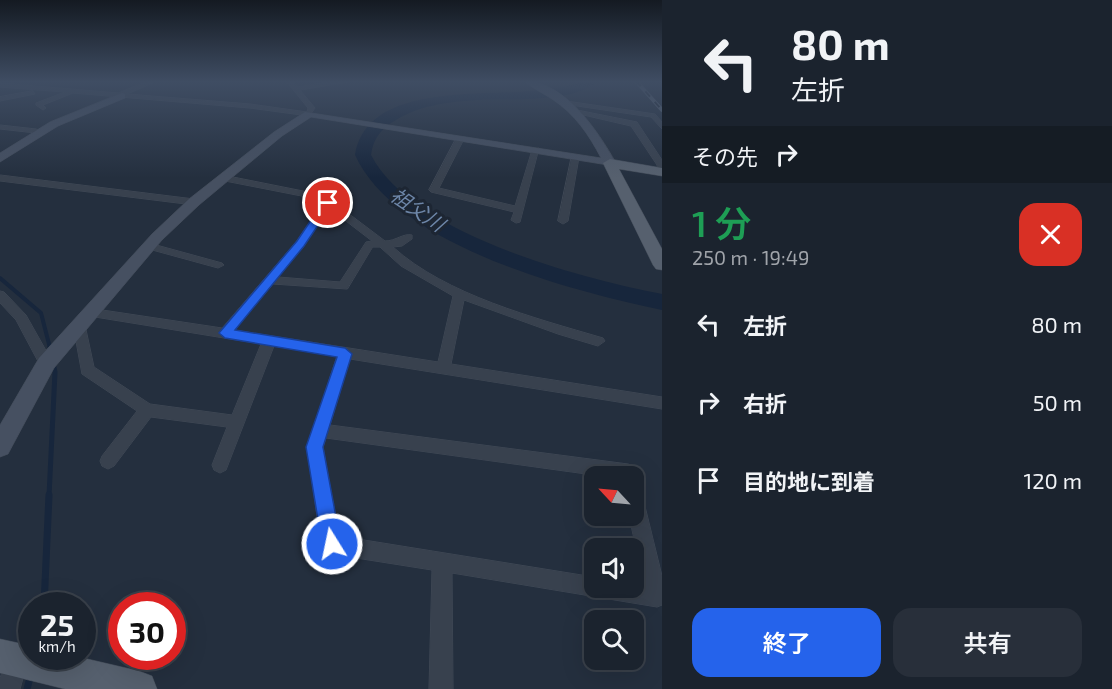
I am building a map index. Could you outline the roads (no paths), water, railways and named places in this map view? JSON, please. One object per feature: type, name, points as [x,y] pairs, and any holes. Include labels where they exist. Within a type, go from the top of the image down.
[{"type":"main road","points":[[610,163],[662,172]]},
{"type":"main road","points":[[610,163],[662,264]]},
{"type":"main road","points":[[8,668],[139,689]]},
{"type":"street","points":[[0,158],[54,124],[79,113]]},
{"type":"street","points":[[300,113],[610,163]]},
{"type":"street","points":[[578,113],[594,132],[610,163]]},
{"type":"street","points":[[582,113],[634,124],[661,165],[662,172]]},
{"type":"street","points":[[641,113],[653,115],[662,127]]},
{"type":"street","points":[[0,447],[46,363],[149,246],[194,202],[223,178],[256,154],[278,134],[309,114]]},
{"type":"street","points":[[0,127],[36,131]]},
{"type":"street","points":[[460,139],[434,190],[517,215],[536,150]]},
{"type":"street","points":[[563,221],[575,157]]},
{"type":"street","points":[[0,178],[194,202]]},
{"type":"street","points":[[223,178],[325,198],[328,203],[383,244],[405,264],[459,294],[563,331],[598,340]]},
{"type":"street","points":[[225,333],[300,244],[328,203]]},
{"type":"street","points":[[270,279],[343,286],[370,244],[398,244],[408,237]]},
{"type":"street","points":[[149,246],[218,265]]},
{"type":"street","points":[[443,369],[459,294]]},
{"type":"street","points":[[0,295],[21,318],[46,363]]},
{"type":"street","points":[[84,319],[225,333],[268,342],[662,402]]},
{"type":"street","points":[[84,319],[87,370],[147,410],[237,422]]},
{"type":"street","points":[[220,465],[268,342]]},
{"type":"street","points":[[345,354],[315,447],[332,544],[584,585]]},
{"type":"street","points":[[108,461],[147,410]]},
{"type":"street","points":[[320,430],[584,466]]},
{"type":"street","points":[[644,541],[657,597],[644,595]]},
{"type":"street","points":[[441,689],[442,562]]},
{"type":"waterway","name":"祖父川","points":[[398,113],[382,122],[367,138],[363,155],[377,179],[402,202],[434,223],[510,259],[590,286],[662,302]]},
{"type":"waterway","points":[[0,278],[41,313],[50,348]]},
{"type":"waterway","points":[[50,347],[51,352]]},
{"type":"waterway","points":[[49,496],[55,372],[53,363]]},
{"type":"waterway","points":[[45,592],[49,495]]},
{"type":"waterway","points":[[27,689],[31,674]]}]
